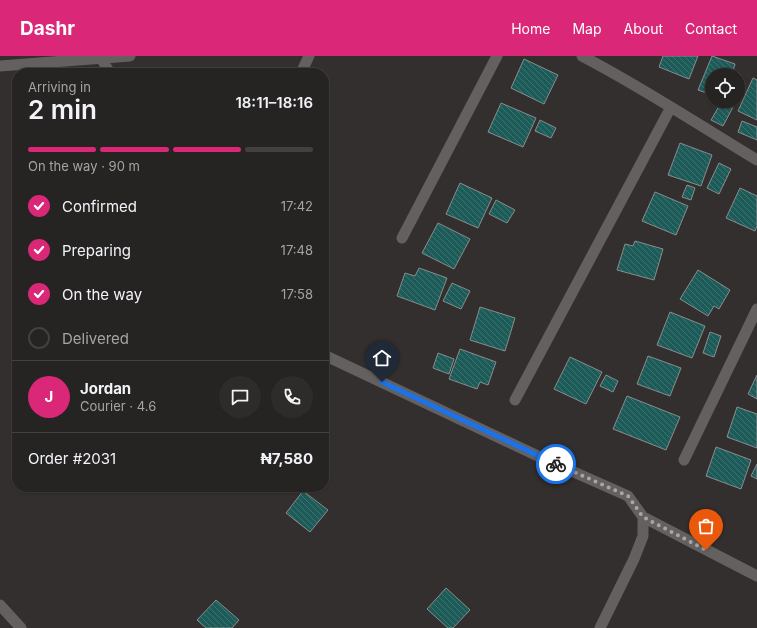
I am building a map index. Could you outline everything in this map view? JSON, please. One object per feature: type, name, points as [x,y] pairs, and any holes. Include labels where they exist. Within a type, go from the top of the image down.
[{"type":"street","points":[[0,66],[101,57],[130,56]]},
{"type":"street","points":[[303,68],[309,56]]},
{"type":"street","points":[[402,238],[497,56]]},
{"type":"street","points":[[582,56],[656,98],[757,160]]},
{"type":"street","points":[[101,57],[107,68]]},
{"type":"street","points":[[515,400],[671,108]]},
{"type":"street","points":[[684,460],[757,309]]},
{"type":"street","points":[[329,357],[540,457],[628,496],[643,517],[757,576]]},
{"type":"street","points":[[600,628],[634,559],[643,536],[643,517]]},
{"type":"street","points":[[0,605],[21,628]]},
{"type":"building","points":[[663,56],[698,56],[689,79],[659,67]]},
{"type":"building","points":[[712,56],[735,64],[734,68],[707,68]]},
{"type":"building","points":[[524,59],[558,75],[544,104],[511,88]]},
{"type":"building","points":[[705,73],[705,92],[698,90]]},
{"type":"building","points":[[753,78],[757,80],[757,120],[738,111],[739,108],[745,108],[745,96]]},
{"type":"building","points":[[501,103],[536,118],[523,147],[488,132]]},
{"type":"building","points":[[718,108],[732,108],[723,126],[711,120]]},
{"type":"building","points":[[540,120],[556,128],[551,138],[535,131]]},
{"type":"building","points":[[742,121],[757,127],[757,140],[738,132]]},
{"type":"building","points":[[680,143],[712,155],[701,186],[668,175]]},
{"type":"building","points":[[719,163],[731,169],[719,194],[707,188]]},
{"type":"building","points":[[460,183],[492,198],[478,228],[446,214]]},
{"type":"building","points":[[687,185],[695,188],[691,200],[682,197]]},
{"type":"building","points":[[740,188],[757,196],[757,226],[755,231],[726,218]]},
{"type":"building","points":[[655,192],[688,206],[676,235],[642,221]]},
{"type":"building","points":[[496,200],[515,210],[507,223],[489,214]]},
{"type":"building","points":[[438,223],[470,239],[454,269],[422,253]]},
{"type":"building","points":[[635,241],[663,249],[654,280],[617,270],[625,244],[633,246]]},
{"type":"building","points":[[419,268],[447,278],[435,310],[397,296],[405,273],[415,276]]},
{"type":"building","points":[[698,270],[730,290],[719,309],[714,306],[708,316],[680,299]]},
{"type":"building","points":[[452,283],[470,291],[461,309],[443,301]]},
{"type":"building","points":[[480,307],[515,318],[505,351],[470,340]]},
{"type":"building","points":[[670,312],[705,326],[692,358],[657,345]]},
{"type":"building","points":[[710,332],[721,336],[714,357],[703,353]]},
{"type":"building","points":[[460,349],[496,362],[488,385],[480,382],[477,389],[449,379]]},
{"type":"building","points":[[438,353],[454,359],[449,374],[433,368]]},
{"type":"building","points":[[648,356],[681,368],[670,396],[637,384]]},
{"type":"building","points":[[570,357],[602,372],[586,404],[554,389]]},
{"type":"building","points":[[606,375],[618,381],[613,392],[600,386]]},
{"type":"building","points":[[757,375],[757,399],[748,394]]},
{"type":"building","points":[[627,396],[680,417],[666,450],[613,429]]},
{"type":"building","points":[[737,407],[757,414],[757,448],[727,437]]},
{"type":"building","points":[[716,447],[751,460],[741,489],[706,476]]},
{"type":"building","points":[[757,464],[757,479],[751,476]]},
{"type":"building","points":[[302,492],[328,510],[310,532],[286,513]]},
{"type":"building","points":[[446,588],[470,610],[453,628],[448,628],[427,609]]},
{"type":"building","points":[[216,600],[239,620],[232,628],[206,628],[197,620]]},
{"type":"way so far","points":[[556,464],[628,496],[643,517],[706,550]]},
{"type":"route","points":[[382,382],[556,464]]}]
